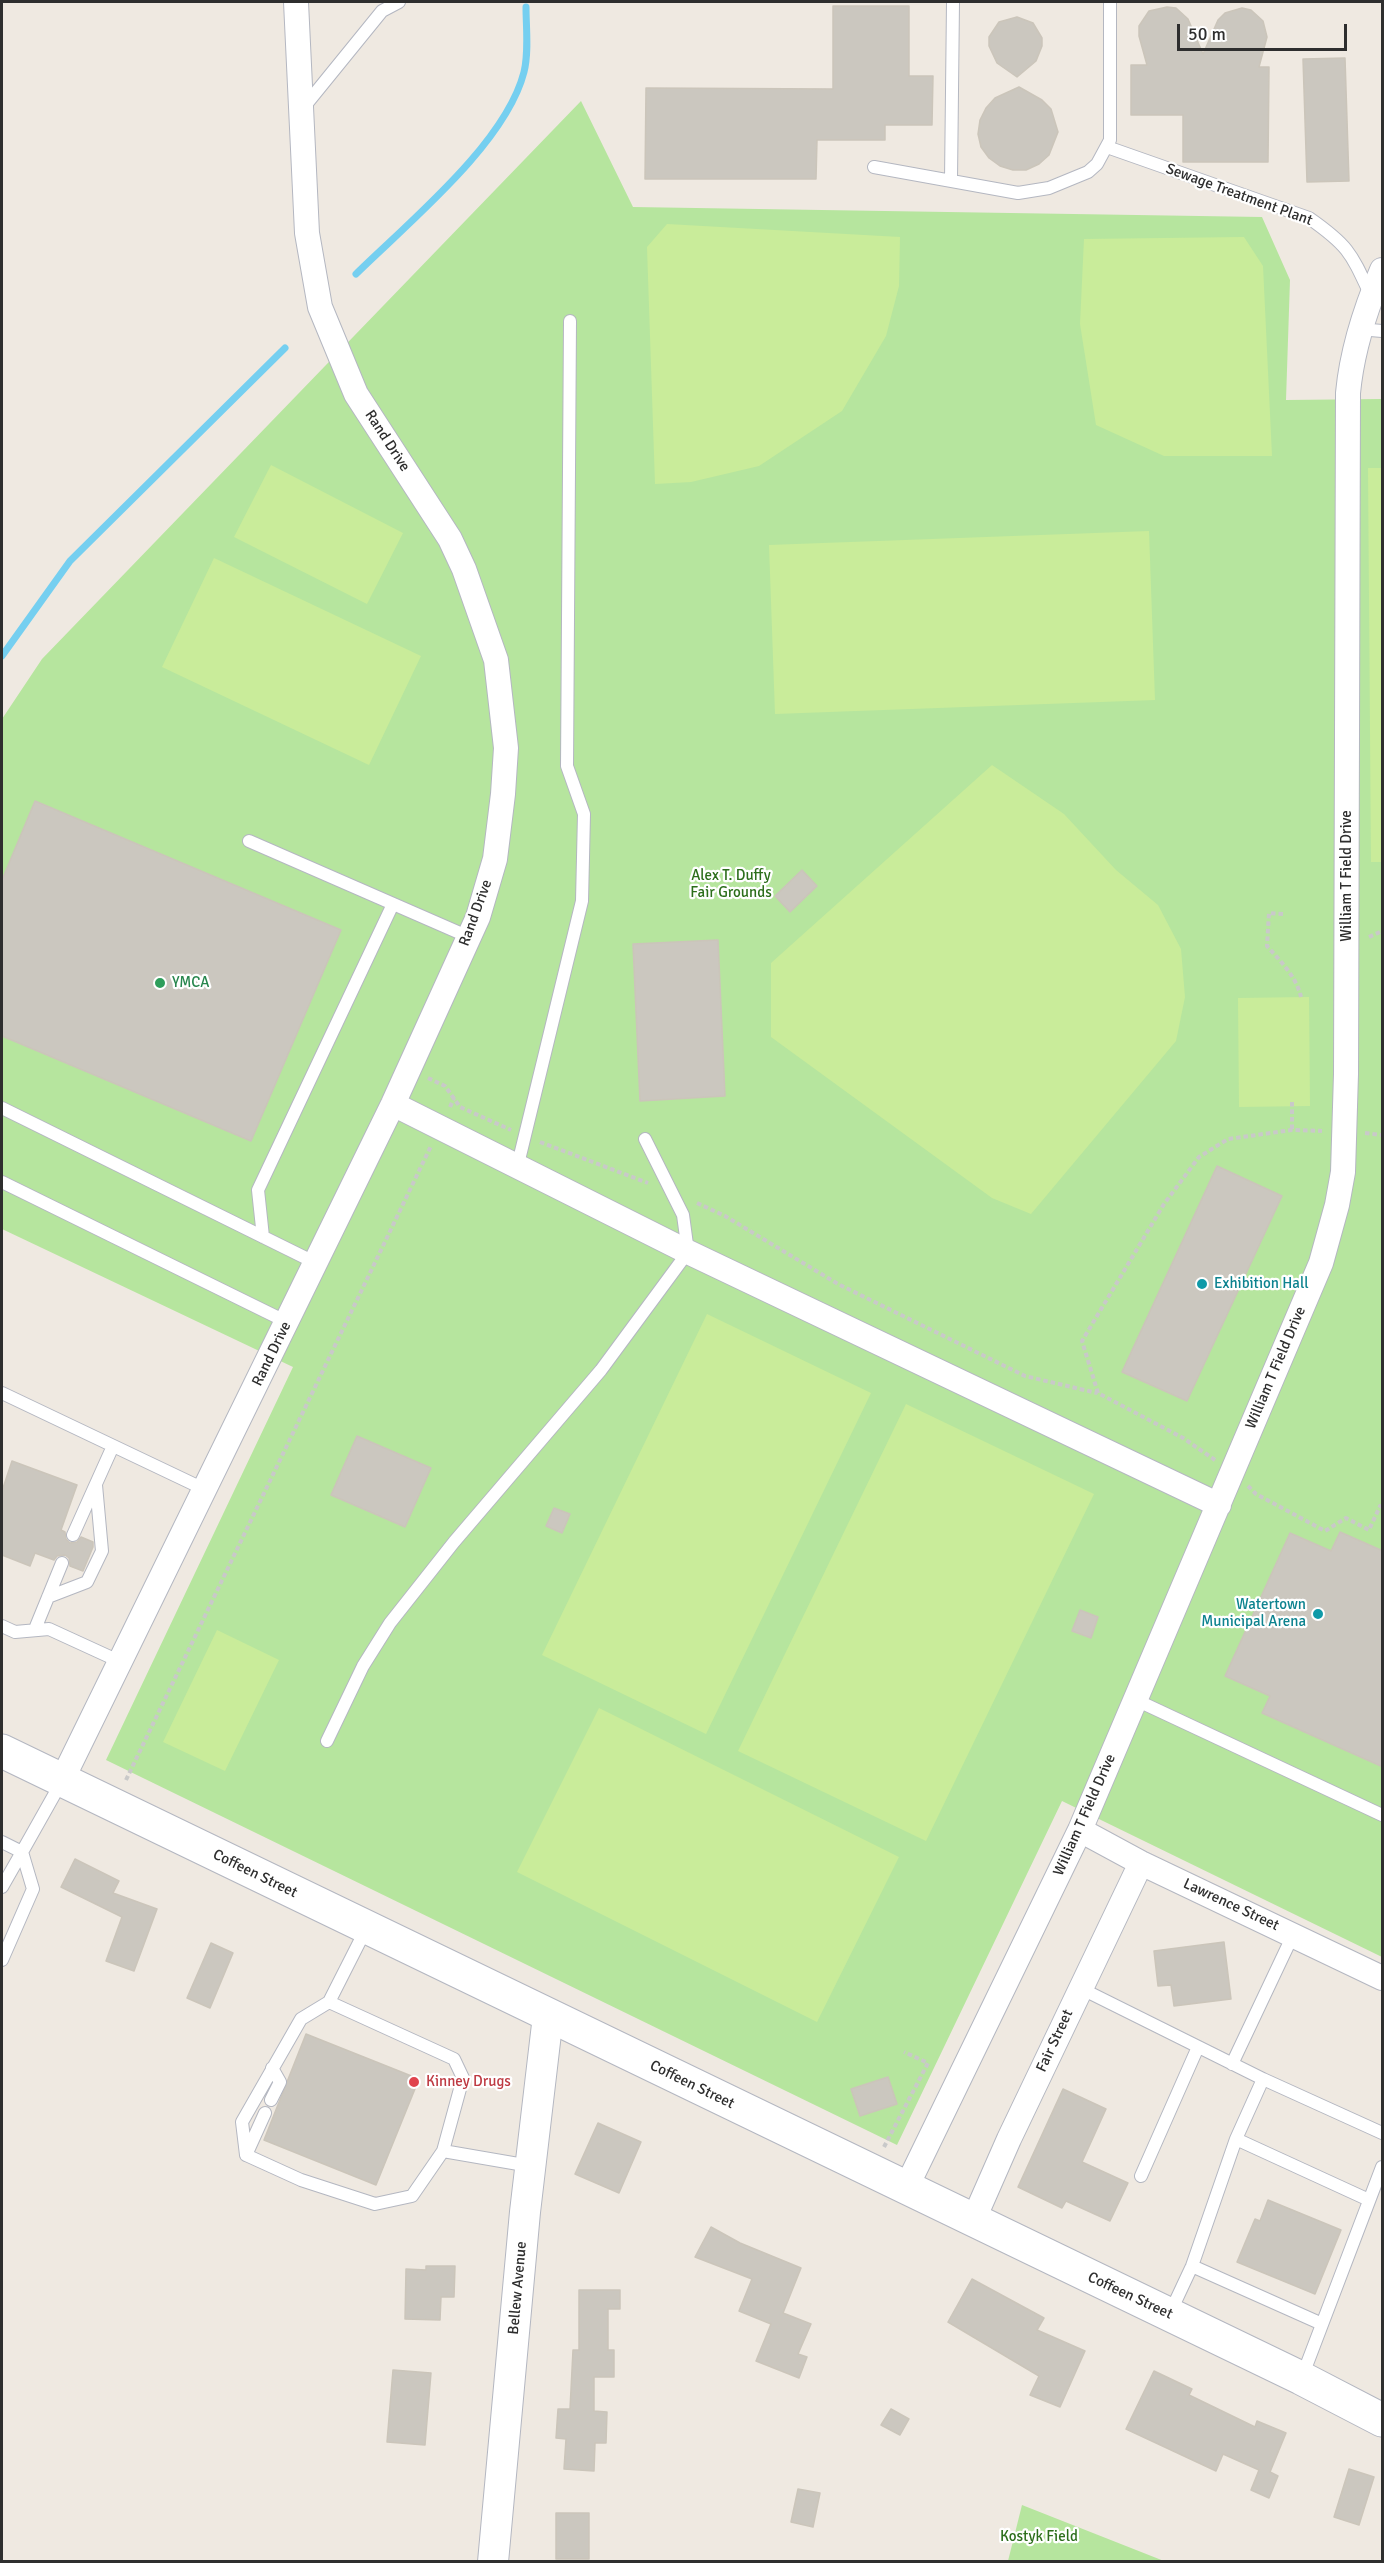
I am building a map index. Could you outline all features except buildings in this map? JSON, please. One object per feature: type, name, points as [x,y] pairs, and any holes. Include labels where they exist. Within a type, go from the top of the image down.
[{"type":"main road","name":"Coffeen Street","points":[[2,1751],[1170,2314],[1383,2420]]},
{"type":"street","name":"Rand Drive","points":[[62,1780],[206,1490],[409,1070],[478,917],[495,859],[506,748],[496,660],[450,538],[356,394],[320,307],[307,233],[296,2]]},
{"type":"street","name":"William T Field Drive","points":[[906,2188],[1080,1830],[1321,1263],[1338,1205],[1343,1172],[1345,1131],[1348,393],[1371,330],[1371,296],[1383,270]]},
{"type":"street","points":[[393,1104],[688,1252],[1219,1505]]},
{"type":"street","name":"Lawrence Street","points":[[1080,1830],[1141,1863],[1383,1978]]},
{"type":"street","name":"Fair Street","points":[[973,2221],[1080,1988],[1141,1863]]},
{"type":"street","name":"Bellew Avenue","points":[[493,2562],[530,2166],[548,2016]]},
{"type":"lane","points":[[301,110],[382,11],[399,2]]},
{"type":"lane","points":[[951,180],[953,2]]},
{"type":"lane","points":[[874,167],[1018,192],[1049,188],[1088,172],[1110,140],[1110,2]]},
{"type":"lane","name":"Sewage Treatment Plant","points":[[1107,147],[1309,218],[1338,238],[1351,253],[1371,296]]},
{"type":"lane","points":[[517,1168],[582,901],[584,814],[567,766],[570,321]]},
{"type":"lane","points":[[249,841],[469,937]]},
{"type":"lane","points":[[263,1237],[258,1190],[393,904]]},
{"type":"lane","points":[[2,1108],[316,1263]]},
{"type":"lane","points":[[327,1741],[363,1666],[390,1623],[454,1542],[601,1370],[688,1252],[683,1215],[645,1139]]},
{"type":"lane","points":[[2,1182],[287,1322]]},
{"type":"lane","points":[[2,1393],[206,1490]]},
{"type":"lane","points":[[73,1535],[113,1446]]},
{"type":"lane","points":[[48,1597],[87,1582],[102,1551],[96,1485]]},
{"type":"lane","points":[[35,1629],[62,1563]]},
{"type":"lane","points":[[2,1626],[15,1632],[49,1629],[121,1662]]},
{"type":"lane","points":[[1136,1700],[1383,1815]]},
{"type":"lane","points":[[2,1887],[62,1780]]},
{"type":"lane","points":[[2,1842],[21,1852],[33,1888],[2,1960]]},
{"type":"lane","points":[[246,2155],[242,2122],[301,2019],[329,2002],[366,1928]]},
{"type":"lane","points":[[1232,2064],[1293,1935]]},
{"type":"lane","points":[[1080,1988],[1263,2079],[1383,2133]]},
{"type":"lane","points":[[246,2155],[301,2180],[375,2204],[412,2196],[443,2151],[464,2078],[454,2059],[329,2002]]},
{"type":"lane","points":[[1141,2176],[1197,2047]]},
{"type":"lane","points":[[271,2100],[279,2082],[272,2068]]},
{"type":"lane","points":[[1170,2314],[1192,2266],[1236,2139],[1263,2079]]},
{"type":"lane","points":[[246,2155],[265,2113]]},
{"type":"lane","points":[[1236,2139],[1369,2200]]},
{"type":"lane","points":[[443,2151],[530,2166]]},
{"type":"lane","points":[[1301,2378],[1383,2167]]},
{"type":"lane","points":[[1192,2266],[1322,2324]]},
{"type":"path","points":[[1283,914],[1269,913],[1267,946],[1290,972],[1301,997]]},
{"type":"path","points":[[409,1070],[445,1086],[460,1107],[525,1136],[671,1192],[725,1216],[838,1284],[1025,1376],[1098,1393],[1183,1438],[1233,1471],[1256,1494],[1325,1531],[1346,1518],[1369,1530],[1380,1506],[1383,1507]]},
{"type":"path","points":[[114,1805],[454,1098]]},
{"type":"path","points":[[1292,1102],[1292,1130]]},
{"type":"path","points":[[1098,1393],[1083,1341],[1164,1204],[1199,1157],[1228,1139],[1292,1130],[1345,1131],[1383,1135]]},
{"type":"path","points":[[872,2172],[928,2063],[904,2052]]},
{"type":"green space","name":"Alex T. Duffy Fair Grounds","points":[[581,101],[633,207],[1262,217],[1290,280],[1286,400],[1382,399],[1382,1957],[1062,1801],[897,2145],[106,1760],[293,1367],[2,1229],[2,719],[42,659]]},
{"type":"green space","points":[[667,224],[900,237],[899,286],[886,336],[842,411],[759,466],[691,482],[655,484],[647,247]]},
{"type":"green space","points":[[1244,237],[1263,266],[1272,456],[1164,456],[1096,425],[1080,324],[1084,239]]},
{"type":"green space","points":[[271,465],[403,533],[367,604],[234,537]]},
{"type":"green space","points":[[1368,468],[1382,468],[1382,862],[1371,862]]},
{"type":"green space","points":[[1149,531],[1155,700],[775,714],[769,545]]},
{"type":"green space","points":[[214,558],[421,656],[369,765],[162,667]]},
{"type":"green space","points":[[992,765],[1064,814],[1116,870],[1158,905],[1181,949],[1185,997],[1176,1041],[1031,1214],[992,1198],[771,1037],[771,963]]},
{"type":"green space","points":[[1309,997],[1310,1106],[1239,1107],[1238,998]]},
{"type":"green space","points":[[707,1314],[871,1393],[706,1734],[542,1655]]},
{"type":"green space","points":[[906,1404],[1094,1494],[926,1841],[738,1751]]},
{"type":"green space","points":[[217,1630],[279,1660],[225,1771],[163,1742]]},
{"type":"green space","points":[[599,1708],[899,1857],[817,2022],[517,1872]]},
{"type":"green space","name":"Kostyk Field","points":[[1022,2505],[1164,2561],[1008,2561]]},
{"type":"waterway","points":[[356,274],[453,180],[498,126],[514,99],[526,64],[526,7]]},
{"type":"waterway","points":[[2,656],[70,561],[285,348]]},
{"type":"place","name":"YMCA","points":[[160,983]]},
{"type":"place","name":"Exhibition Hall","points":[[1202,1284]]},
{"type":"place","name":"Watertown Municipal Arena","points":[[1318,1614]]},
{"type":"place","name":"Kinney Drugs","points":[[414,2082]]}]
